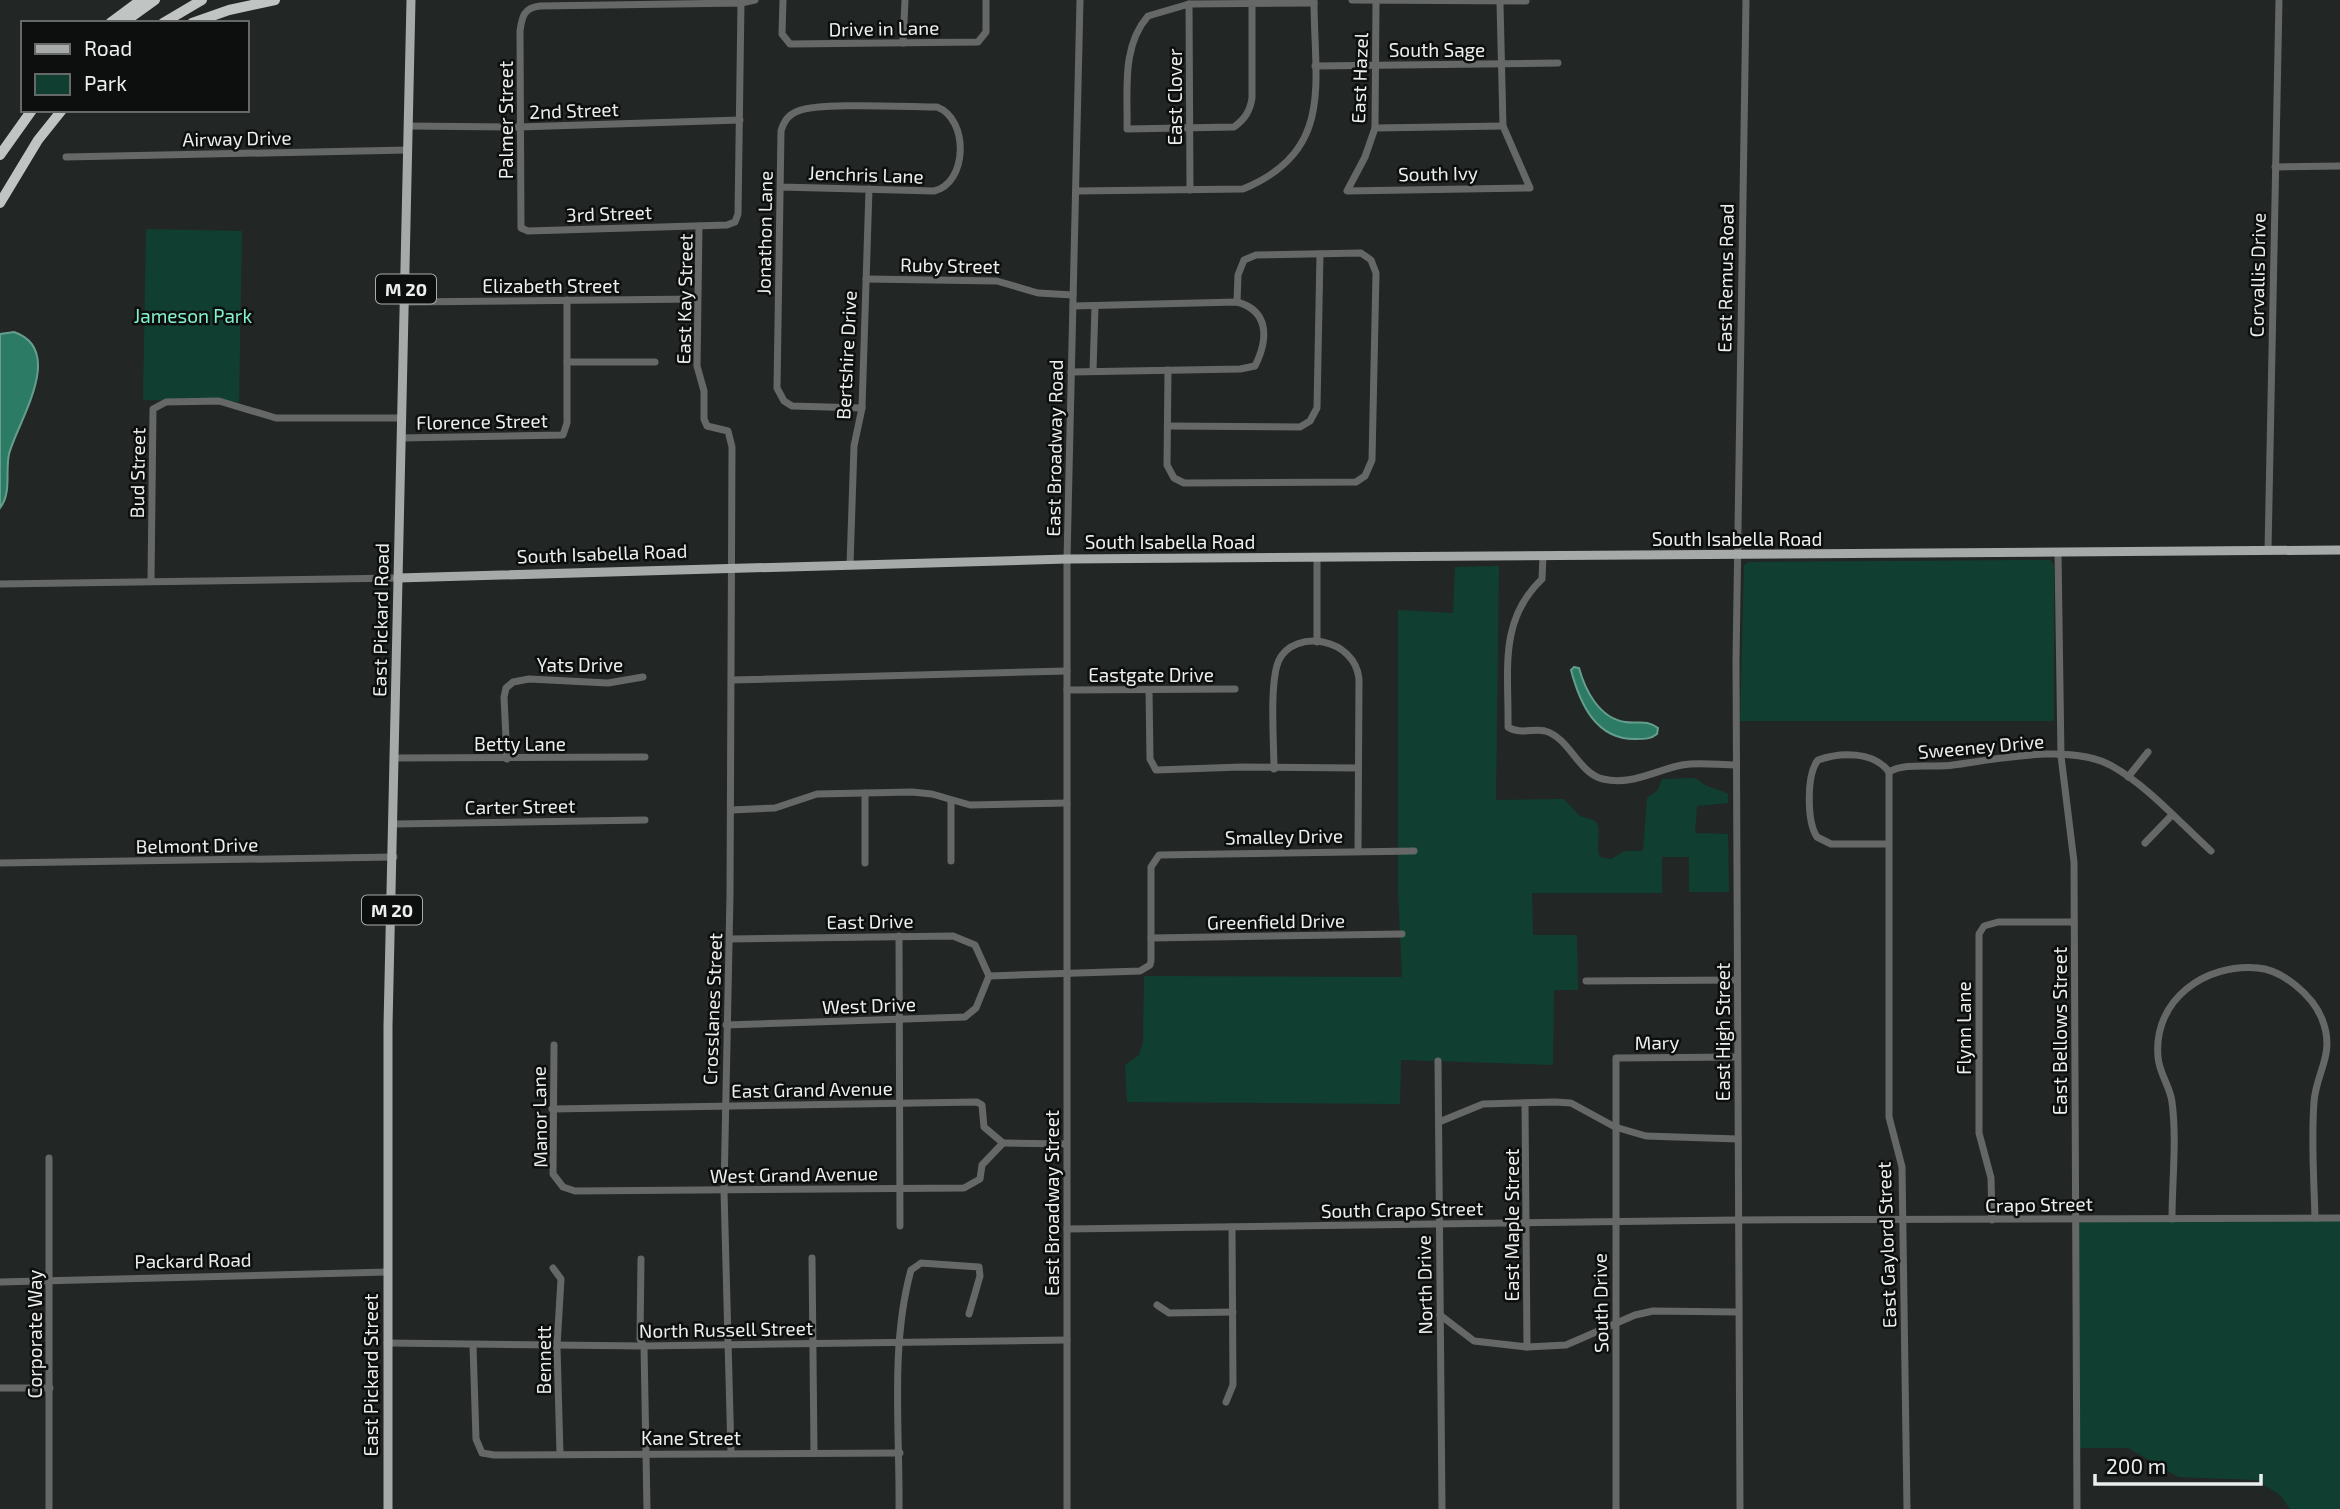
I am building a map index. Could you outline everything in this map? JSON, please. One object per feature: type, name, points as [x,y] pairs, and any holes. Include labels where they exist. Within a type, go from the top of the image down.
[{"type":"highway","points":[[113,21],[141,0]]},
{"type":"highway","points":[[125,21],[155,0]]},
{"type":"highway","points":[[166,21],[202,0]]},
{"type":"highway","points":[[198,21],[229,10],[275,0]]},
{"type":"highway","points":[[0,202],[38,140],[60,112]]},
{"type":"highway","points":[[0,155],[28,114]]},
{"type":"main road","name":"East Pickard Road","points":[[387,1241],[394,758],[411,0]]},
{"type":"main road","name":"South Isabella Road","points":[[398,578],[733,566],[1068,559],[2340,550]]},
{"type":"main road","name":"East Pickard Street","points":[[387,1241],[388,1509]]},
{"type":"street","points":[[741,3],[755,0]]},
{"type":"street","name":"Drive in Lane","points":[[783,0],[782,34],[785,42],[790,44],[978,42],[986,32],[986,0]]},
{"type":"street","points":[[904,43],[905,0]]},
{"type":"street","name":"East Broadway Road","points":[[1067,897],[1068,559],[1080,0]]},
{"type":"street","points":[[1352,0],[1500,3],[1526,1]]},
{"type":"street","name":"East Remus Road","points":[[1737,556],[1746,0]]},
{"type":"street","name":"Corvallis Drive","points":[[2268,551],[2279,0]]},
{"type":"street","points":[[1076,191],[1243,189],[1268,178],[1286,165],[1309,131],[1313,114],[1314,2],[1189,4],[1148,16],[1131,43],[1128,59],[1128,129],[1234,127],[1241,121],[1250,110],[1252,98],[1252,5]]},
{"type":"street","name":"East Hazel","points":[[1347,191],[1365,157],[1375,128],[1376,2]]},
{"type":"street","name":"Palmer Street","points":[[521,228],[520,31],[524,12],[540,6],[741,3]]},
{"type":"street","name":"East Kay Street","points":[[733,566],[731,437],[728,431],[707,426],[704,419],[704,391],[697,366],[697,299],[699,226],[727,225],[737,219],[741,3]]},
{"type":"street","points":[[1375,128],[1503,126],[1500,3]]},
{"type":"street","name":"East Clover","points":[[1189,4],[1190,190]]},
{"type":"street","name":"South Sage","points":[[1315,66],[1558,63]]},
{"type":"street","name":"Jonathon Lane","points":[[862,408],[803,408],[784,401],[778,388],[781,131],[789,115],[801,109],[937,107],[951,114],[957,123],[959,134],[958,165],[949,186]]},
{"type":"street","name":"2nd Street","points":[[408,126],[519,127],[740,120]]},
{"type":"street","name":"South Ivy","points":[[1347,191],[1530,188],[1503,126]]},
{"type":"street","name":"Airway Drive","points":[[66,157],[408,150]]},
{"type":"street","points":[[2275,167],[2340,166]]},
{"type":"street","name":"Jenchris Lane","points":[[781,187],[934,191],[949,186]]},
{"type":"street","name":"Bertshire Drive","points":[[850,565],[854,446],[862,408],[869,189]]},
{"type":"street","name":"3rd Street","points":[[521,228],[528,231],[699,226]]},
{"type":"street","points":[[1168,370],[1167,465],[1174,478],[1184,483],[1356,482],[1365,477],[1372,460],[1376,273],[1371,260],[1361,253],[1256,255],[1244,260],[1238,275],[1237,302]]},
{"type":"street","points":[[1169,426],[1300,427],[1310,421],[1317,408],[1320,254]]},
{"type":"street","name":"Ruby Street","points":[[866,279],[997,281],[1038,293],[1073,295]]},
{"type":"street","name":"Elizabeth Street","points":[[405,302],[697,299]]},
{"type":"street","points":[[567,300],[567,362],[655,362]]},
{"type":"street","points":[[1071,372],[1240,369],[1255,366],[1262,352],[1261,315],[1252,306],[1237,302],[1073,306]]},
{"type":"street","points":[[1093,371],[1095,306]]},
{"type":"street","name":"Florence Street","points":[[401,438],[563,435],[567,423],[567,362]]},
{"type":"street","name":"Bud Street","points":[[151,581],[153,409],[157,405],[166,402],[219,401],[276,418],[402,418]]},
{"type":"street","name":"East Bellows Street","points":[[2058,553],[2061,756],[2073,851],[2077,1509]]},
{"type":"street","points":[[1542,556],[1542,579],[1524,596],[1509,631],[1508,727],[1519,731],[1545,731],[1558,739],[1589,771],[1603,779],[1647,778],[1682,765],[1736,765]]},
{"type":"street","name":"East High Street","points":[[1737,556],[1740,1509]]},
{"type":"street","points":[[1317,559],[1317,642]]},
{"type":"street","name":"Crosslanes Street","points":[[732,1453],[724,1191],[730,939],[733,566]]},
{"type":"street","name":"South Isabella Road","points":[[0,584],[398,578]]},
{"type":"street","points":[[1274,769],[1276,668],[1289,648],[1296,644],[1317,642],[1343,648],[1356,661],[1360,679],[1358,851]]},
{"type":"street","points":[[732,680],[1067,671]]},
{"type":"street","name":"Yats Drive","points":[[507,759],[504,697],[506,688],[513,682],[529,679],[608,683],[643,677]]},
{"type":"street","name":"Eastgate Drive","points":[[1067,690],[1235,689]]},
{"type":"street","points":[[1149,690],[1150,759],[1156,770],[1358,768]]},
{"type":"street","points":[[2128,776],[2148,752]]},
{"type":"street","points":[[1888,844],[1831,844],[1817,838],[1811,823],[1812,774],[1818,760],[1840,756],[1873,758],[1889,772]]},
{"type":"street","name":"Sweeney Drive","points":[[1889,772],[1895,768],[1953,765],[2002,757],[2061,756],[2092,759],[2128,776],[2211,850]]},
{"type":"street","name":"Betty Lane","points":[[394,758],[645,757]]},
{"type":"street","name":"East Gaylord Street","points":[[1889,772],[1889,1117],[1902,1167],[1908,1509]]},
{"type":"street","points":[[731,810],[775,808],[807,796],[865,793],[923,792],[951,801],[979,805],[1067,803]]},
{"type":"street","points":[[865,793],[865,863]]},
{"type":"street","points":[[951,801],[951,861]]},
{"type":"street","points":[[2145,843],[2171,816]]},
{"type":"street","name":"Carter Street","points":[[394,824],[645,820]]},
{"type":"street","name":"Smalley Drive","points":[[1151,938],[1151,867],[1155,858],[1165,854],[1414,851]]},
{"type":"street","name":"Belmont Drive","points":[[0,863],[394,857]]},
{"type":"street","name":"East Broadway Street","points":[[1067,897],[1067,1509]]},
{"type":"street","name":"Flynn Lane","points":[[1992,1220],[1991,1178],[1979,1133],[1979,934],[1984,926],[1997,922],[2074,922]]},
{"type":"street","name":"Greenfield Drive","points":[[1151,938],[1402,934]]},
{"type":"street","points":[[900,936],[900,1226]]},
{"type":"street","name":"East Drive","points":[[730,939],[953,936],[967,939],[980,951],[989,976]]},
{"type":"street","points":[[989,976],[1140,971],[1150,965],[1151,938]]},
{"type":"street","points":[[2172,1219],[2172,1101],[2161,1073],[2158,1041],[2162,1025],[2176,1000],[2204,976],[2222,968],[2263,968],[2277,974],[2298,988],[2323,1020],[2326,1064],[2314,1101],[2315,1218]]},
{"type":"street","name":"West Drive","points":[[726,1025],[965,1017],[976,1007],[989,976]]},
{"type":"street","points":[[1586,981],[1737,980]]},
{"type":"street","name":"Manor Lane","points":[[554,1045],[553,1174],[563,1187]]},
{"type":"street","name":"Mary","points":[[1616,1096],[1616,1058],[1737,1057]]},
{"type":"street","name":"North Drive","points":[[1437,1060],[1442,1509]]},
{"type":"street","name":"South Drive","points":[[1616,1096],[1616,1509]]},
{"type":"street","name":"East Grand Avenue","points":[[552,1109],[976,1102],[982,1105],[984,1127],[1003,1143]]},
{"type":"street","name":"East Maple Street","points":[[1525,1103],[1527,1347]]},
{"type":"street","points":[[1439,1122],[1483,1104],[1571,1103],[1615,1127],[1646,1136],[1738,1139]]},
{"type":"street","points":[[1003,1143],[1066,1144]]},
{"type":"street","name":"West Grand Avenue","points":[[563,1187],[575,1191],[724,1191],[971,1186],[980,1179],[982,1165],[989,1154],[1003,1143]]},
{"type":"street","name":"Corporate Way","points":[[49,1158],[49,1509]]},
{"type":"street","name":"Crapo Street","points":[[1738,1220],[2340,1218]]},
{"type":"street","name":"South Crapo Street","points":[[1067,1229],[1738,1220]]},
{"type":"street","points":[[1226,1402],[1233,1385],[1232,1227]]},
{"type":"street","points":[[812,1258],[814,1452]]},
{"type":"street","points":[[641,1259],[640,1339],[645,1346],[647,1509]]},
{"type":"street","points":[[900,1509],[900,1341],[905,1292],[911,1270],[921,1263],[979,1267],[981,1276],[969,1314]]},
{"type":"street","name":"Bennett","points":[[553,1268],[561,1279],[557,1346],[560,1454]]},
{"type":"street","name":"Packard Road","points":[[0,1282],[387,1272]]},
{"type":"street","points":[[1157,1305],[1169,1313],[1233,1312]]},
{"type":"street","points":[[1440,1315],[1474,1341],[1527,1347],[1566,1345],[1653,1311],[1738,1312]]},
{"type":"street","name":"North Russell Street","points":[[387,1343],[645,1346],[1067,1340]]},
{"type":"street","name":"Kane Street","points":[[473,1346],[476,1439],[482,1453],[900,1453]]},
{"type":"street","points":[[0,1388],[50,1388]]},
{"type":"green space","name":"Jameson Park","points":[[146,229],[242,231],[239,402],[143,400]]},
{"type":"green space","points":[[2050,560],[2054,565],[2054,721],[1740,721],[1744,565],[1749,562]]},
{"type":"green space","points":[[1499,566],[1496,800],[1564,799],[1580,816],[1596,821],[1600,857],[1611,859],[1625,851],[1643,851],[1647,798],[1658,790],[1662,779],[1696,778],[1728,794],[1728,803],[1697,806],[1695,833],[1728,834],[1729,892],[1689,892],[1689,857],[1662,857],[1662,893],[1532,893],[1533,935],[1577,935],[1578,990],[1554,990],[1553,1065],[1401,1060],[1400,1104],[1127,1102],[1125,1065],[1139,1055],[1143,1043],[1144,976],[1402,977],[1398,893],[1398,610],[1453,613],[1455,567]]},
{"type":"green space","points":[[2075,1219],[2340,1219],[2340,1509],[2290,1509],[2280,1495],[2256,1480],[2178,1477],[2128,1448],[2077,1448]]},
{"type":"shaded area","points":[[14,332],[29,341],[37,354],[38,370],[28,407],[9,454],[6,495],[0,508],[0,334]]},
{"type":"shaded area","points":[[1574,667],[1579,668],[1594,702],[1608,715],[1625,722],[1650,724],[1658,728],[1657,734],[1645,739],[1622,738],[1600,727],[1579,695],[1571,670]]}]
